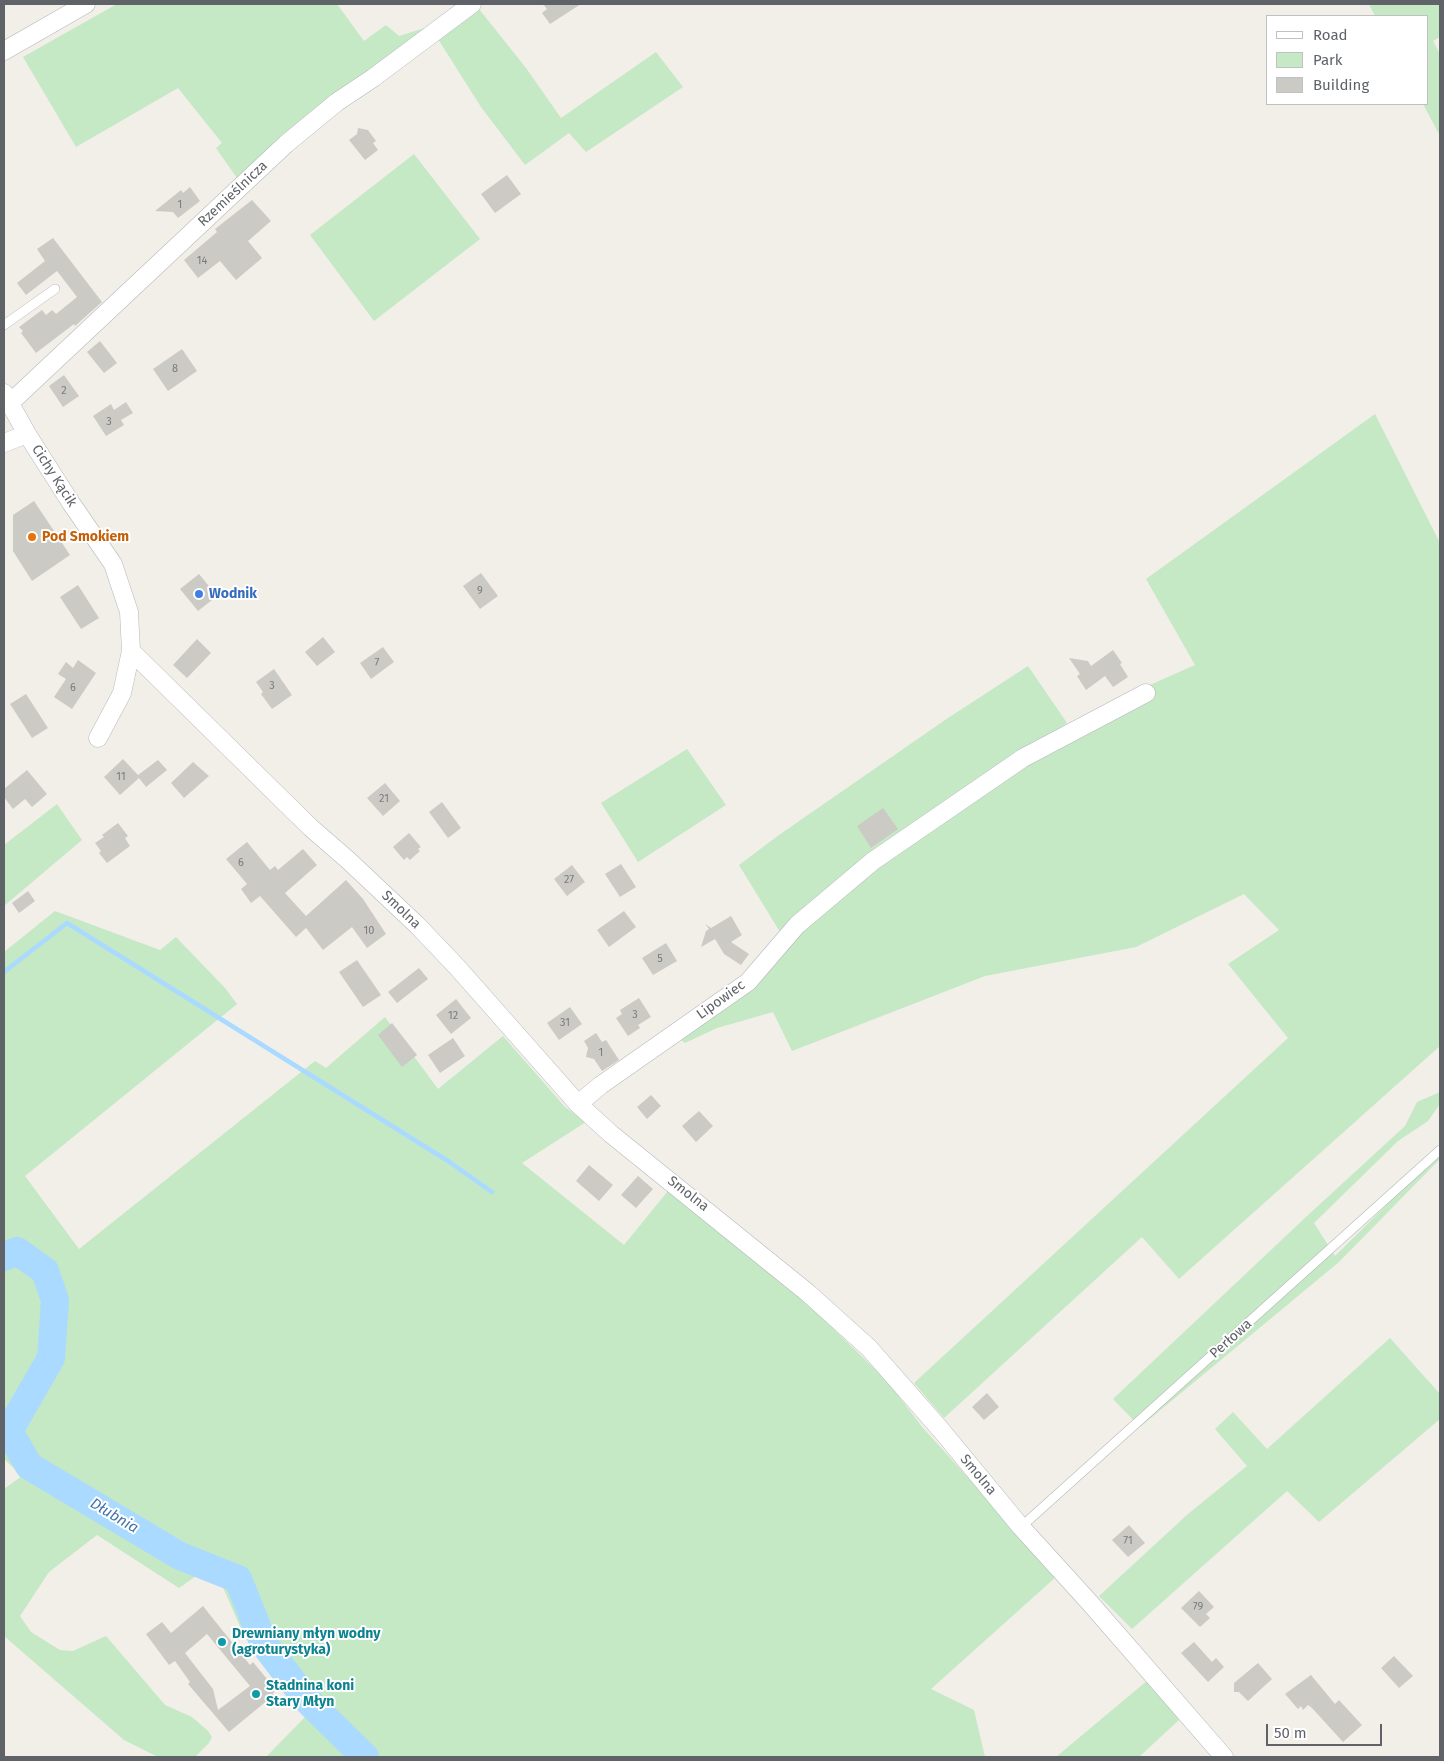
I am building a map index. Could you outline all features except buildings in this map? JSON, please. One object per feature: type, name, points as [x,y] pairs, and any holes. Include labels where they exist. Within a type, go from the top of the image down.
[{"type":"street","points":[[4,51],[86,4]]},
{"type":"street","name":"Rzemieślnicza","points":[[7,398],[286,144],[337,102],[373,78],[472,4]]},
{"type":"street","name":"Cichy Kącik","points":[[7,398],[27,434],[71,503],[113,564],[130,612],[131,651],[122,693],[98,738]]},
{"type":"street","name":"Cichy Kącik","points":[[4,443],[27,434]]},
{"type":"street","name":"Smolna","points":[[131,651],[310,827],[424,932],[578,1104],[611,1134],[808,1292],[869,1348],[941,1430],[1021,1527],[1224,1757]]},
{"type":"street","name":"Lipowiec","points":[[578,1104],[600,1085],[748,982],[797,924],[873,860],[1023,758],[1146,693]]},
{"type":"lane","points":[[4,325],[55,289]]},
{"type":"lane","name":"Perłowa","points":[[1021,1527],[1440,1150]]},
{"type":"green space","points":[[117,4],[337,4],[364,41],[386,25],[399,36],[428,27],[327,102],[237,178],[216,148],[222,143],[178,88],[76,147],[23,57]]},
{"type":"green space","points":[[1369,4],[1440,4],[1440,37],[1433,41],[1440,54],[1440,136],[1424,105],[1429,105],[1429,15],[1374,15]]},
{"type":"green space","points":[[479,9],[526,68],[561,118],[656,52],[683,87],[586,152],[569,133],[525,165],[481,107],[438,39]]},
{"type":"green space","points":[[414,154],[480,239],[374,321],[310,235]]},
{"type":"green space","points":[[1375,414],[1440,543],[1440,1046],[1179,1279],[1142,1237],[944,1418],[914,1383],[1288,1038],[1228,964],[1279,930],[1244,894],[1136,947],[985,976],[792,1051],[773,1012],[717,1028],[685,1043],[679,1038],[861,877],[1024,765],[1155,697],[1150,685],[1195,665],[1146,579]]},
{"type":"green space","points":[[1028,666],[1067,723],[864,861],[780,932],[739,865],[779,835],[948,718]]},
{"type":"green space","points":[[687,749],[726,805],[638,862],[601,803]]},
{"type":"green space","points":[[57,804],[82,840],[4,906],[4,845]]},
{"type":"green space","points":[[55,911],[160,950],[176,937],[225,988],[237,1004],[25,1176],[79,1249],[315,1061],[326,1068],[385,1017],[438,1089],[503,1036],[565,1107],[586,1122],[522,1163],[624,1245],[668,1191],[805,1301],[887,1381],[923,1428],[1057,1576],[931,1689],[974,1710],[985,1757],[266,1757],[306,1716],[242,1631],[222,1585],[196,1576],[179,1588],[97,1535],[49,1572],[20,1616],[31,1632],[60,1650],[73,1651],[106,1636],[165,1705],[192,1717],[208,1731],[212,1737],[209,1743],[195,1757],[158,1757],[124,1740],[4,1636],[4,1489],[22,1476],[4,1459],[4,952]]},
{"type":"green space","points":[[1440,1092],[1440,1104],[1428,1121],[1398,1141],[1314,1223],[1335,1256],[1440,1152],[1440,1160],[1339,1262],[1140,1427],[1113,1399],[1405,1126],[1417,1102]]},
{"type":"green space","points":[[1390,1338],[1440,1394],[1440,1419],[1319,1522],[1287,1491],[1132,1629],[1099,1596],[1188,1514],[1247,1466],[1215,1429],[1233,1412],[1267,1449]]},
{"type":"green space","points":[[1148,1680],[1179,1720],[1139,1757],[1056,1757]]},
{"type":"waterway","points":[[4,972],[67,923],[448,1161],[492,1192]]},
{"type":"waterway","name":"Dłubnia","points":[[4,1257],[17,1251],[45,1271],[55,1300],[51,1358],[9,1431],[29,1466],[180,1556],[238,1579],[264,1644],[306,1699],[365,1757]]},
{"type":"place","name":"Pod Smokiem","points":[[32,537]]},
{"type":"place","name":"Wodnik","points":[[199,594]]},
{"type":"place","name":"Drewniany młyn wodny (agroturystyka)","points":[[222,1642]]},
{"type":"place","name":"Stadnina koni Stary Młyn","points":[[256,1694]]}]
